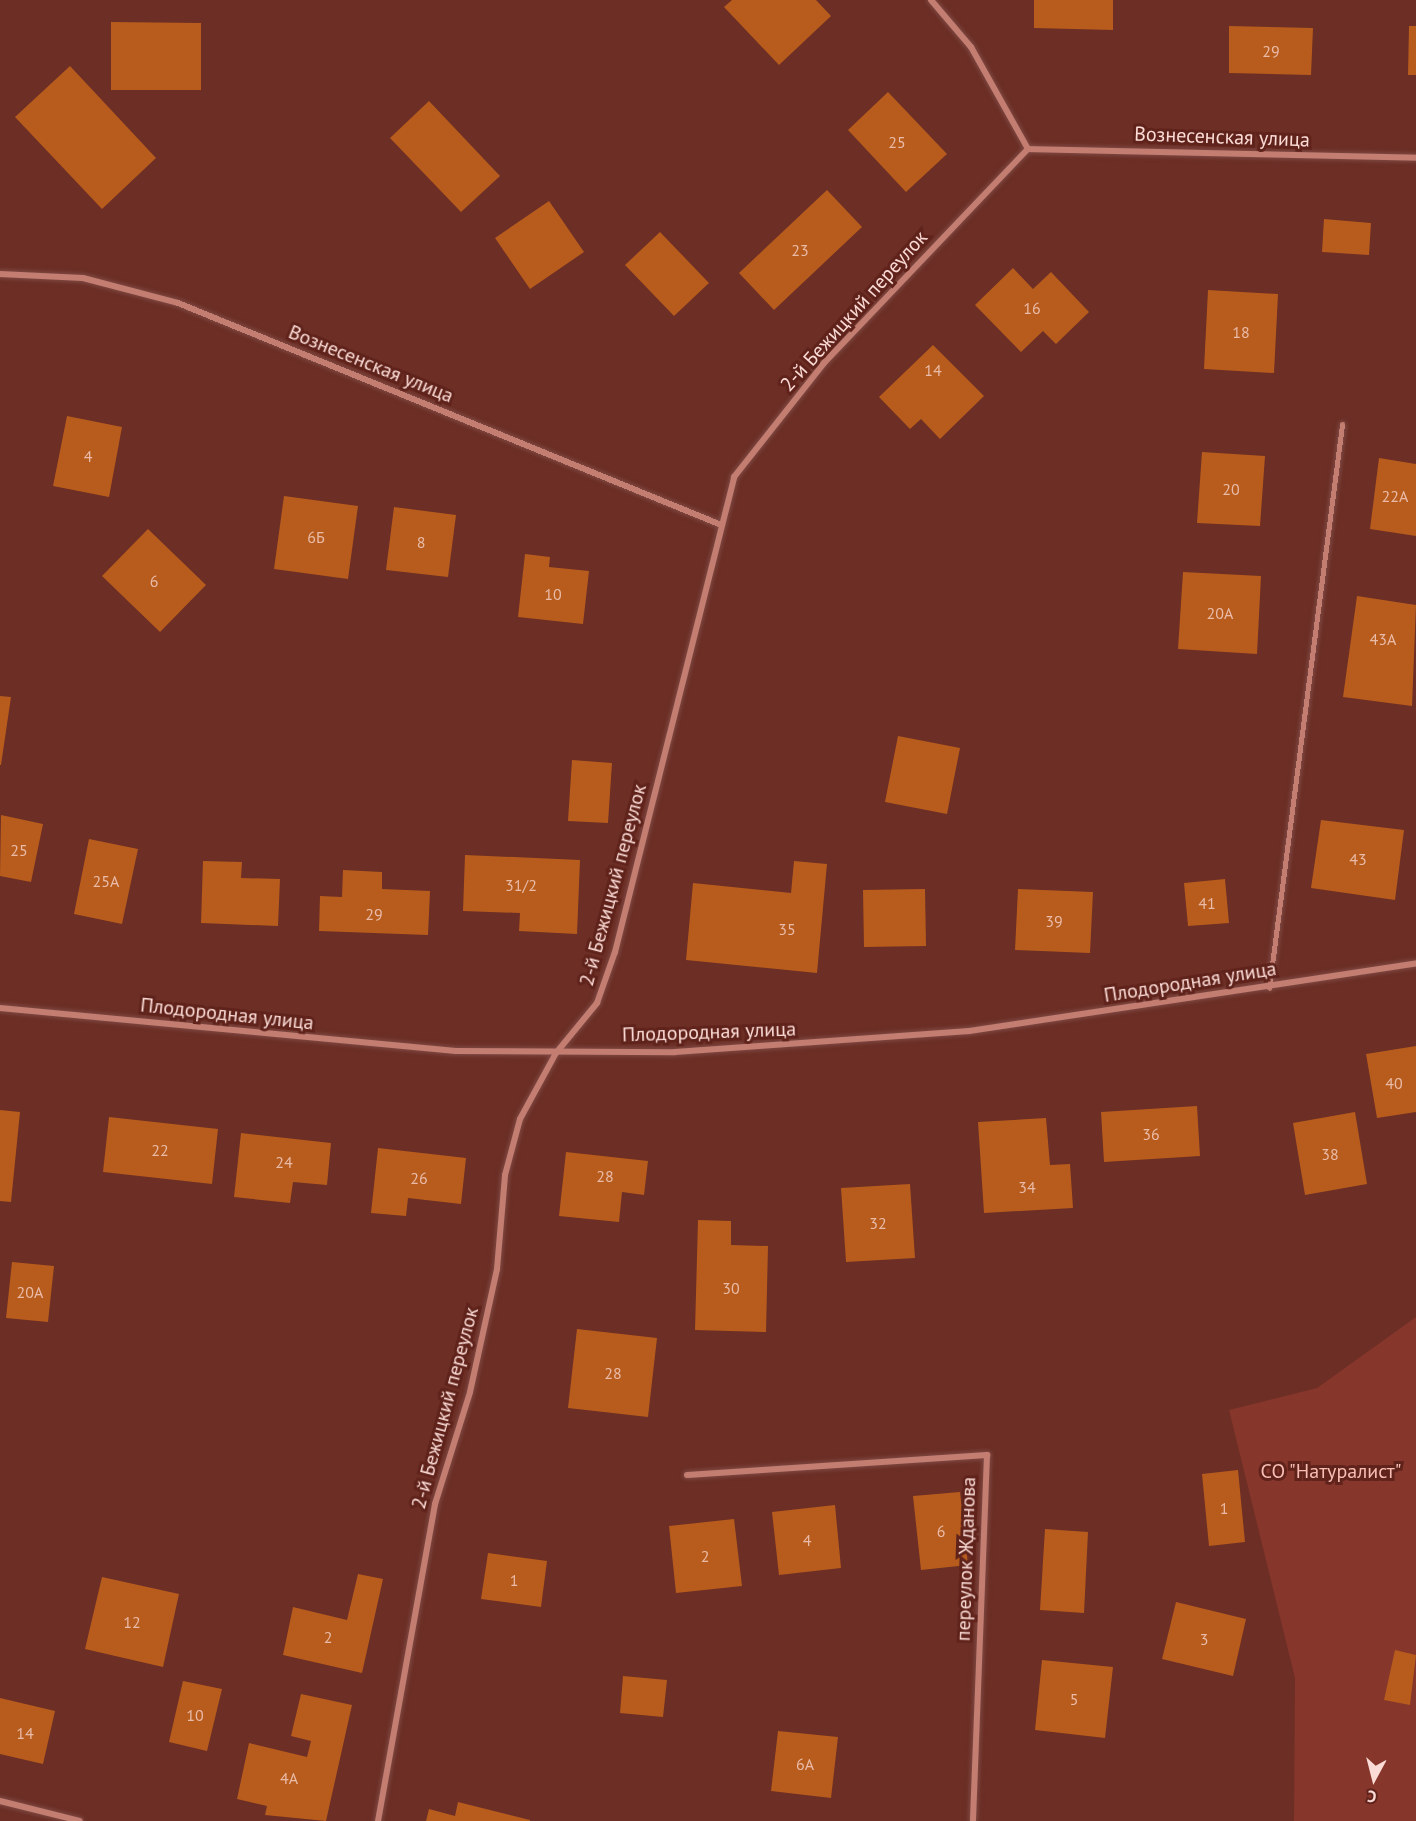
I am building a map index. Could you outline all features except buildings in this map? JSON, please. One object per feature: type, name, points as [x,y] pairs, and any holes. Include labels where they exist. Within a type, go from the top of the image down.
[{"type":"street","points":[[930,0],[971,47],[1028,149]]},
{"type":"street","name":"Вознесенская улица","points":[[1028,149],[1416,158]]},
{"type":"street","name":"2-й Бежицкий переулок","points":[[378,1821],[435,1504],[470,1392],[497,1269],[506,1175],[520,1119],[556,1053],[597,1003],[615,952],[719,524],[734,477],[824,363],[1028,149]]},
{"type":"street","name":"Вознесенская улица","points":[[0,274],[83,278],[178,303],[719,524]]},
{"type":"street","name":"Плодородная улица","points":[[0,1008],[422,1049],[556,1053],[741,1048],[969,1031],[1269,988],[1416,963]]},
{"type":"street","name":"переулок Жданова","points":[[687,1475],[987,1455],[973,1821]]},
{"type":"street","points":[[0,1801],[80,1821]]},
{"type":"lane","points":[[1269,988],[1342,424]]},
{"type":"green space","name":"СО \"Натуралист\"","points":[[1416,1317],[1416,1821],[1294,1821],[1295,1678],[1229,1410],[1317,1388]]}]
